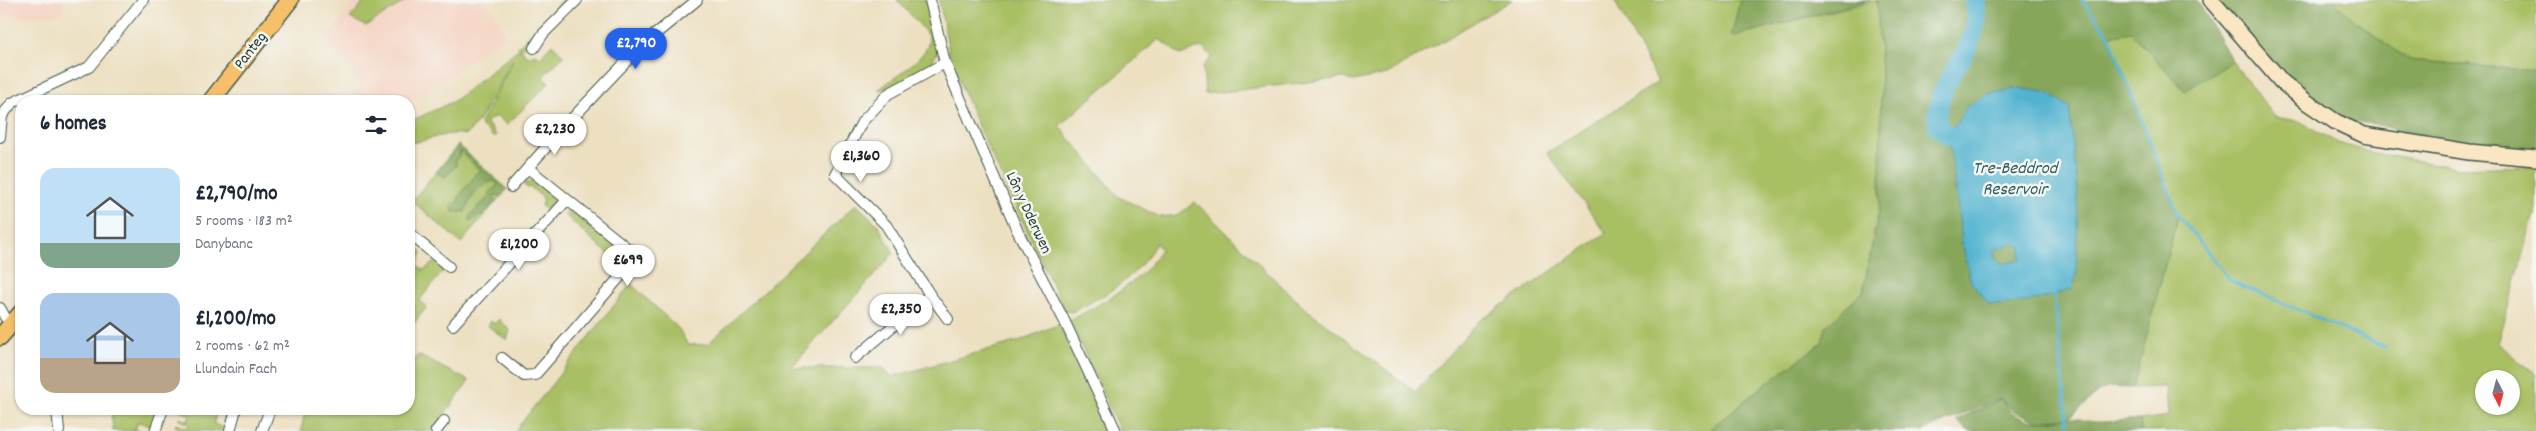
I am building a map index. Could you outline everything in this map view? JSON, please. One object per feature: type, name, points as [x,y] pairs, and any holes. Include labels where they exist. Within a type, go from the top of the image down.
[{"type":"main road","name":"Panteg","points":[[216,95],[290,0]]},
{"type":"main road","points":[[2211,0],[2282,81],[2308,103],[2336,122],[2364,135],[2469,152],[2536,158]]},
{"type":"main road","points":[[0,337],[15,321]]},
{"type":"street","points":[[29,95],[89,67],[143,0]]},
{"type":"street","points":[[534,48],[544,34],[577,0]]},
{"type":"street","points":[[511,187],[564,127],[602,95],[642,45],[696,0]]},
{"type":"street","name":"Lôn y Dderwen","points":[[930,0],[945,63],[1018,232],[1064,320],[1116,431]]},
{"type":"street","points":[[945,63],[888,94],[862,122],[835,174],[886,225],[930,295],[948,319]]},
{"type":"street","points":[[0,138],[2,116],[15,102]]},
{"type":"street","points":[[502,358],[524,376],[535,375],[632,263],[632,252],[528,168]]},
{"type":"street","points":[[453,325],[567,200]]},
{"type":"street","points":[[415,238],[449,267]]},
{"type":"street","points":[[855,358],[930,295]]},
{"type":"street","points":[[0,308],[15,321]]},
{"type":"street","points":[[58,415],[59,431]]},
{"type":"street","points":[[155,431],[161,415]]},
{"type":"street","points":[[230,431],[234,415]]},
{"type":"street","points":[[262,431],[268,415]]},
{"type":"street","points":[[436,431],[444,421]]},
{"type":"shaded area","points":[[0,0],[62,0],[65,9],[59,14],[14,18],[0,15]]},
{"type":"shaded area","points":[[357,0],[485,0],[507,35],[415,100],[415,95],[351,95],[361,84],[327,37]]},
{"type":"green space","points":[[366,0],[407,0],[366,26],[350,18]]},
{"type":"green space","points":[[563,0],[571,0],[521,49],[528,57],[535,54],[540,57],[552,44],[564,56],[543,76],[549,83],[507,125],[496,116],[486,122],[496,135],[494,138],[480,124],[513,60],[478,122],[466,135],[452,134],[415,142],[415,119],[454,101],[517,50],[520,51],[518,47]]},
{"type":"green space","points":[[897,0],[926,0],[938,51],[932,62],[894,86],[878,90],[919,58],[929,43],[928,36],[918,22]]},
{"type":"green space","points":[[939,0],[1512,0],[1387,74],[1353,81],[1343,78],[1205,94],[1203,66],[1212,57],[1202,47],[1180,55],[1159,39],[1059,126],[1119,197],[1160,217],[1178,215],[1195,202],[1301,305],[1415,392],[1478,322],[1606,233],[1547,153],[1658,82],[1614,0],[1740,0],[1732,36],[1877,0],[1881,74],[1880,205],[1863,292],[1826,326],[1822,343],[1755,392],[1708,431],[1120,431],[1070,321],[1121,291],[1143,272],[1161,249],[1156,243],[1140,266],[1109,292],[1072,312],[1065,311],[981,133],[951,62]]},
{"type":"green space","points":[[1740,0],[1870,0],[1731,37]]},
{"type":"green space","points":[[1877,0],[2197,0],[2232,61],[2185,91],[2131,32],[2109,36],[2178,215],[2133,388],[2105,389],[2093,396],[2073,415],[2060,420],[2031,419],[2014,411],[2001,398],[1922,431],[1708,431],[1755,392],[1822,343],[1826,326],[1863,292],[1880,205],[1881,74]]},
{"type":"green space","points":[[2211,0],[2334,0],[2356,22],[2409,60],[2536,71],[2536,150],[2415,134],[2370,123],[2336,122],[2308,103]]},
{"type":"green space","points":[[2334,0],[2536,0],[2536,71],[2409,60],[2356,22]]},
{"type":"green space","points":[[2131,32],[2185,91],[2232,61],[2275,117],[2299,121],[2338,143],[2369,152],[2457,168],[2536,166],[2536,216],[2533,217],[2498,344],[2536,375],[2536,431],[2141,431],[2140,420],[2168,416],[2166,387],[2133,388],[2178,215],[2109,35]]},
{"type":"green space","points":[[458,145],[507,189],[461,243],[415,204],[415,197]]},
{"type":"green space","points":[[458,145],[507,189],[502,196],[494,195],[495,202],[482,216],[476,217],[472,221],[469,220],[471,214],[476,211],[478,206],[484,202],[497,186],[497,182],[492,181],[478,189],[465,212],[453,212],[452,204],[458,202],[475,174],[481,171],[460,151],[459,157],[456,159],[456,166],[445,177],[437,173]]},
{"type":"green space","points":[[532,181],[546,188],[552,197],[554,201],[547,210],[541,206],[543,198],[530,187],[528,188],[524,185]]},
{"type":"green space","points":[[856,204],[878,225],[894,253],[791,368],[883,368],[891,377],[1019,341],[1059,324],[1107,431],[515,431],[631,284],[679,329],[688,345],[708,344]]},
{"type":"green space","points":[[568,212],[576,214],[593,229],[589,237],[564,214]]},
{"type":"green space","points":[[594,233],[605,236],[615,243],[621,254],[621,265],[590,238]]},
{"type":"green space","points":[[415,245],[422,252],[417,265],[424,270],[434,262],[444,270],[419,301],[427,307],[415,322]]},
{"type":"green space","points":[[499,319],[510,330],[507,340],[488,326],[491,321],[495,324]]},
{"type":"green space","points":[[418,355],[469,381],[432,431],[301,431],[305,415],[415,415],[415,359]]},
{"type":"green space","points":[[2001,399],[2017,416],[2032,421],[2070,418],[2093,422],[2140,420],[2141,431],[1969,431],[1956,420]]},
{"type":"green space","points":[[112,415],[155,415],[152,426],[138,422],[135,430],[139,431],[113,431]]},
{"type":"green space","points":[[190,415],[216,415],[214,424],[224,428],[223,431],[188,431],[175,426],[176,424],[188,428],[189,424],[178,419],[179,417],[188,421]]},
{"type":"water","name":"Tre-Beddrod Reservoir","points":[[2020,88],[2048,93],[2069,107],[2078,196],[2076,277],[2072,289],[2032,301],[1990,305],[1971,283],[1962,243],[1949,136],[1966,107],[1989,94]],"holes":[[[2014,243],[2021,247],[2020,260],[2002,264],[1995,259],[1994,250]]]},
{"type":"waterway","points":[[1949,136],[1938,128],[1938,110],[1942,94],[1967,49],[1973,34],[1976,18],[1974,0]]},
{"type":"waterway","points":[[2081,0],[2109,35],[2178,215],[2231,281],[2384,347]]},
{"type":"waterway","points":[[2054,293],[2068,431]]}]
